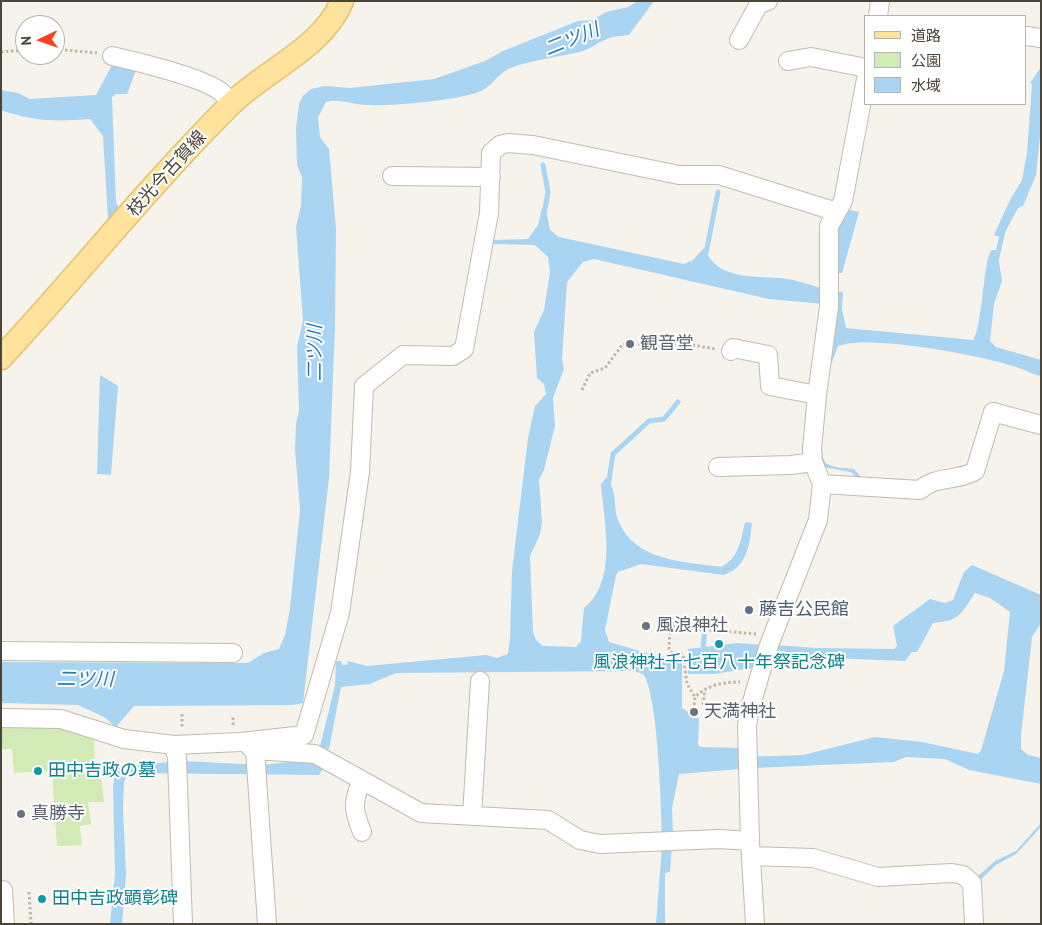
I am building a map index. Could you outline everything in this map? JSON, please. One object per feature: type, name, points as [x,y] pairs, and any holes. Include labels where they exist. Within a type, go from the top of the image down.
[{"type":"main road","name":"枝光今古賀線","points":[[1,358],[231,104],[317,38],[331,24],[342,1]]},
{"type":"street","points":[[739,40],[759,4],[768,1]]},
{"type":"street","points":[[878,15],[880,1]]},
{"type":"street","points":[[1027,36],[1041,38]]},
{"type":"street","points":[[112,56],[140,62],[204,83],[220,91],[231,104]]},
{"type":"street","points":[[788,62],[811,57],[864,68]]},
{"type":"street","points":[[755,924],[750,848],[747,725],[768,643],[818,520],[822,484],[813,462],[812,449],[816,395],[829,307],[830,226],[843,201],[864,90]]},
{"type":"street","points":[[246,746],[304,735],[340,612],[360,472],[364,386],[403,355],[453,356],[464,349],[489,213],[491,153],[500,144],[533,145],[679,174],[719,175],[837,212]]},
{"type":"street","points":[[392,176],[491,177]]},
{"type":"street","points":[[731,351],[733,348],[768,355],[770,386],[816,395]]},
{"type":"street","points":[[822,484],[920,490],[929,482],[965,477],[975,472],[993,412],[1041,425]]},
{"type":"street","points":[[718,467],[791,465],[813,462]]},
{"type":"street","points":[[1,651],[233,653]]},
{"type":"street","points":[[472,816],[480,681]]},
{"type":"street","points":[[1,718],[61,719],[124,740],[246,746],[321,757],[421,813],[548,820],[580,840],[600,844],[719,839],[750,848],[814,858],[878,877],[952,873],[963,875],[972,883],[974,924]]},
{"type":"street","points":[[178,744],[177,779],[183,924]]},
{"type":"street","points":[[246,746],[256,782],[267,924]]},
{"type":"street","points":[[362,780],[355,797],[354,813],[362,832]]},
{"type":"street","points":[[3,890],[5,924]]},
{"type":"path","points":[[65,49],[112,56]]},
{"type":"path","points":[[1,52],[15,51]]},
{"type":"path","points":[[582,390],[590,373],[605,368],[623,344],[632,342],[658,348],[680,343],[731,351]]},
{"type":"path","points":[[663,626],[686,628]]},
{"type":"path","points":[[670,627],[669,649],[672,653],[683,654],[687,684],[695,697],[694,705]]},
{"type":"path","points":[[701,629],[768,643]]},
{"type":"path","points":[[695,697],[705,690],[732,682],[758,682]]},
{"type":"path","points":[[703,705],[705,690]]},
{"type":"path","points":[[178,744],[182,714]]},
{"type":"path","points":[[233,715],[246,746]]},
{"type":"path","points":[[29,892],[31,924]]},
{"type":"green space","points":[[1,724],[59,724],[94,735],[95,765],[100,765],[104,802],[88,802],[91,824],[80,826],[82,845],[57,846],[52,771],[14,773],[12,749],[1,749]]},
{"type":"water","name":"二ツ川","points":[[638,1],[654,1],[629,35],[609,38],[583,51],[513,67],[486,88],[476,93],[437,101],[392,105],[362,105],[331,101],[326,102],[318,117],[320,137],[329,149],[336,229],[335,326],[329,478],[303,703],[292,705],[134,706],[116,727],[104,717],[78,705],[1,703],[1,662],[248,663],[264,653],[279,649],[285,635],[290,608],[300,510],[295,450],[296,424],[299,410],[297,346],[303,321],[296,227],[301,206],[302,177],[297,165],[296,128],[299,104],[303,96],[311,89],[325,86],[350,88],[434,79],[485,61],[503,51],[578,21],[593,20],[606,12],[628,7]]},
{"type":"water","points":[[112,65],[136,70],[127,94],[116,94],[112,97],[116,203],[121,209],[112,220],[108,218],[103,136],[90,119],[45,120],[1,110],[1,90],[18,93],[30,99],[96,95]]},
{"type":"water","points":[[1041,67],[1041,126],[1036,175],[1023,206],[1018,208],[1002,238],[994,235],[1010,200],[1022,180],[1027,153],[1032,84],[1030,83]]},
{"type":"water","points":[[542,208],[546,209],[550,230],[559,237],[684,264],[693,260],[704,248],[717,266],[726,271],[747,276],[787,279],[823,289],[824,304],[769,299],[594,259],[583,262],[567,282],[562,359],[564,369],[553,398],[555,426],[544,470],[539,480],[542,522],[540,534],[530,556],[533,632],[536,640],[543,646],[576,647],[581,641],[584,608],[595,597],[605,567],[606,533],[601,484],[606,478],[613,489],[617,516],[626,535],[637,545],[662,557],[721,567],[732,559],[735,554],[745,522],[752,523],[746,554],[738,567],[724,575],[641,564],[618,572],[616,575],[605,630],[609,642],[650,654],[682,659],[682,708],[699,719],[698,744],[700,747],[742,748],[742,757],[803,755],[875,737],[922,742],[978,754],[981,750],[1004,671],[1010,612],[990,598],[975,593],[962,611],[954,618],[933,623],[917,652],[912,652],[905,661],[802,657],[773,653],[776,645],[816,648],[894,649],[897,646],[893,626],[930,599],[945,603],[953,600],[964,572],[972,565],[1041,595],[1041,623],[1032,637],[1021,749],[1028,755],[1041,758],[1041,784],[969,770],[945,759],[906,757],[894,762],[753,768],[679,774],[672,808],[673,834],[662,834],[658,750],[652,703],[648,685],[643,674],[634,671],[396,673],[370,684],[341,687],[329,749],[320,747],[335,685],[336,661],[341,661],[342,665],[347,665],[348,661],[367,666],[486,655],[497,658],[508,654],[512,571],[528,438],[535,406],[546,394],[544,384],[537,378],[534,332],[544,310],[550,272],[548,257],[535,245],[492,244],[492,240],[528,239],[538,225]]},
{"type":"water","points":[[850,210],[859,212],[842,273],[833,274],[838,230],[845,215]]},
{"type":"water","points":[[992,250],[997,250],[1002,281],[994,304],[990,341],[996,347],[1041,360],[1041,376],[1003,363],[981,358],[928,348],[875,343],[854,343],[838,346],[828,372],[835,292],[843,292],[842,309],[846,328],[973,340],[979,321],[987,265]]},
{"type":"water","points":[[100,375],[118,386],[111,475],[97,474]]},
{"type":"water","points":[[824,383],[828,383],[822,426],[824,459],[830,465],[854,469],[862,478],[858,480],[851,472],[823,467],[818,455]]},
{"type":"water","points":[[737,643],[764,645],[758,667],[714,674],[688,674],[688,649]]},
{"type":"water","points":[[306,760],[325,765],[319,775],[133,773],[126,776],[123,808],[126,875],[122,924],[110,924],[115,875],[113,786],[115,774],[120,766],[183,761],[263,765]]},
{"type":"water","points":[[1041,823],[1041,827],[1016,854],[996,865],[979,881],[976,878],[995,861],[1016,851]]},
{"type":"water","points":[[662,846],[672,846],[670,872],[665,873],[665,924],[656,924]]},
{"type":"waterway","points":[[543,165],[548,192],[544,214]]},
{"type":"waterway","points":[[705,258],[718,192]]},
{"type":"waterway","points":[[997,257],[1003,231]]},
{"type":"waterway","points":[[608,487],[613,454],[649,421],[664,419],[678,402]]},
{"type":"waterway","points":[[703,653],[705,621]]},
{"type":"place","name":"観音堂","points":[[630,344]]},
{"type":"place","name":"藤吉公民館","points":[[749,610]]},
{"type":"place","name":"風浪神社","points":[[646,626]]},
{"type":"place","name":"風浪神社千七百八十年祭記念碑","points":[[719,644]]},
{"type":"place","name":"天満神社","points":[[694,712]]},
{"type":"place","name":"田中吉政の墓","points":[[38,771]]},
{"type":"place","name":"真勝寺","points":[[21,814]]},
{"type":"place","name":"田中吉政顕彰碑","points":[[42,899]]}]
